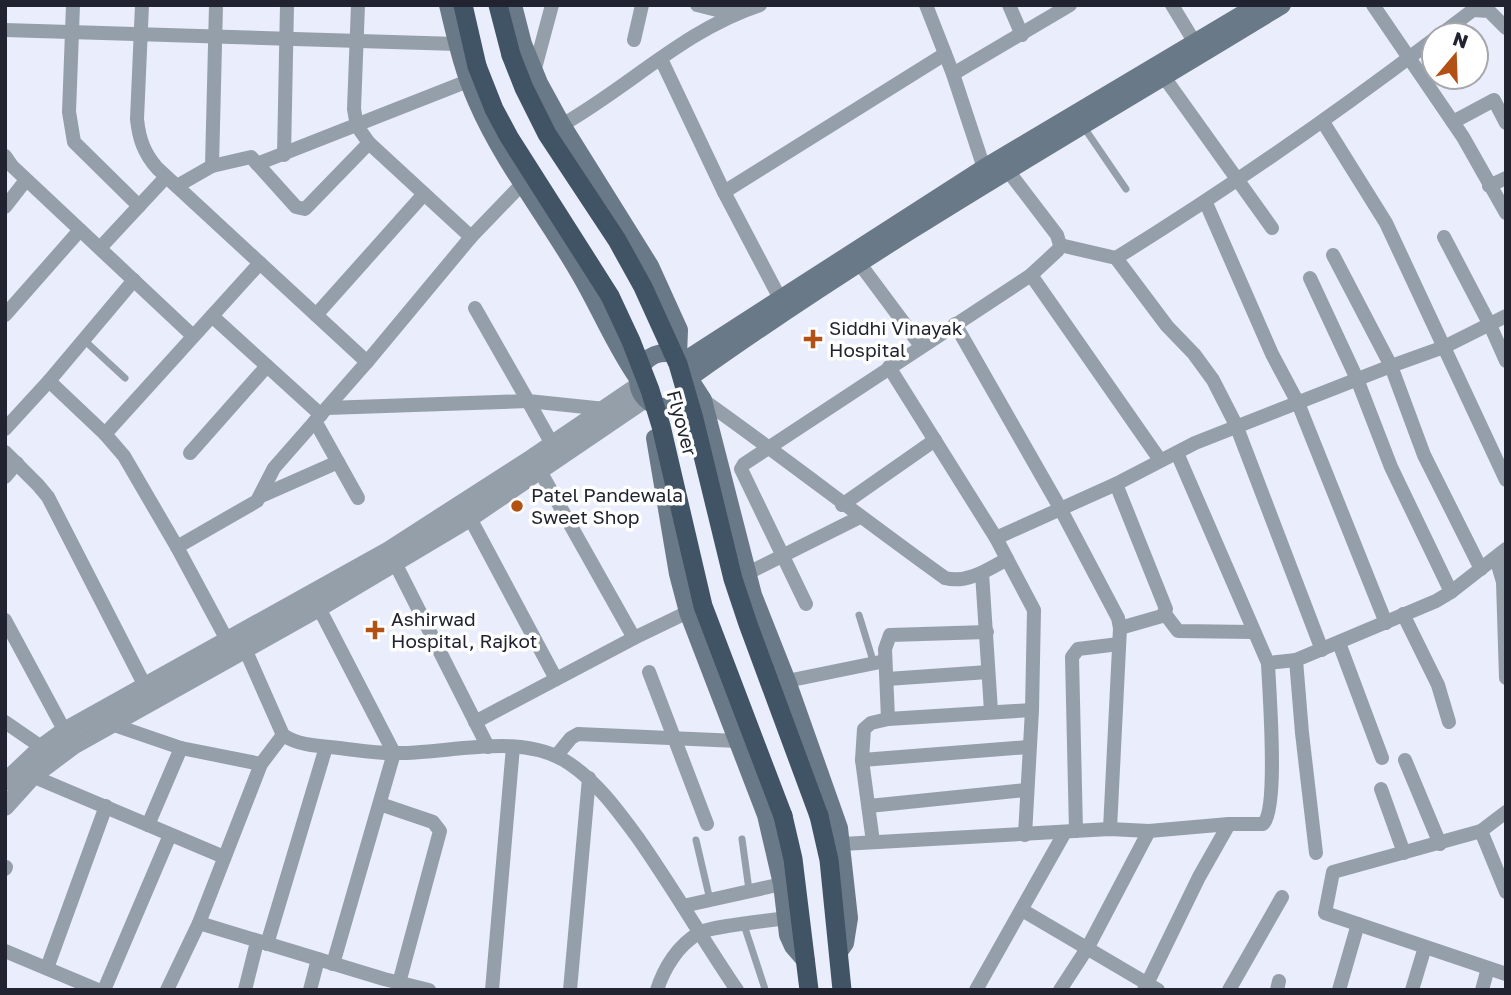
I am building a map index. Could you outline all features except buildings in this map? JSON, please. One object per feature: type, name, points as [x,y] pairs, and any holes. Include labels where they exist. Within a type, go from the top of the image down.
[{"type":"highway","name":"Flyover","points":[[463,5],[472,74],[610,296],[650,390],[661,426],[703,606],[783,817],[793,859],[809,990]]},
{"type":"highway","name":"Flyover","points":[[498,5],[511,55],[547,134],[617,240],[643,287],[678,364],[737,590],[819,816],[827,845],[842,990]]},
{"type":"main road","points":[[449,5],[457,44],[472,74],[488,126],[578,270],[642,391],[662,407],[679,404],[690,391],[679,330],[650,266],[562,125],[534,72],[513,5]]},
{"type":"main road","points":[[997,166],[1083,126],[1160,72],[1195,43],[1258,5]]},
{"type":"main road","points":[[687,369],[997,166],[1282,5]]},
{"type":"main road","points":[[806,961],[793,946],[788,935],[782,884],[766,815],[688,612],[678,574],[642,391],[640,369],[652,356],[670,353],[687,369],[703,400],[746,574],[833,811],[842,844],[849,918],[845,943],[838,953]]},
{"type":"street","points":[[73,5],[69,112],[74,142],[139,206]]},
{"type":"street","points":[[142,5],[138,133],[148,157],[367,362]]},
{"type":"street","points":[[212,166],[216,5]]},
{"type":"street","points":[[284,155],[287,5]]},
{"type":"street","points":[[358,5],[354,109],[357,126],[369,143],[471,237]]},
{"type":"street","points":[[534,72],[552,5]]},
{"type":"street","points":[[634,40],[642,5]]},
{"type":"street","points":[[697,5],[734,10],[760,5]]},
{"type":"street","points":[[806,604],[741,473],[744,464],[1031,275],[1058,250],[1060,244],[1057,235],[997,166],[953,74],[926,5]]},
{"type":"street","points":[[1009,5],[1022,35]]},
{"type":"street","points":[[953,74],[1070,5]]},
{"type":"street","points":[[1172,5],[1195,43]]},
{"type":"street","points":[[1373,5],[1452,121],[1506,213]]},
{"type":"street","points":[[1459,21],[1476,8],[1489,11],[1506,28]]},
{"type":"street","points":[[562,125],[609,97],[734,10]]},
{"type":"street","points":[[5,30],[457,44]]},
{"type":"street","points":[[1116,258],[1206,202],[1323,122],[1420,49]]},
{"type":"street","points":[[724,192],[945,54]]},
{"type":"street","points":[[661,59],[724,192],[783,304]]},
{"type":"street","points":[[1160,72],[1272,228]]},
{"type":"street","points":[[257,164],[357,126],[472,74]]},
{"type":"street","points":[[1452,121],[1500,97],[1506,122]]},
{"type":"street","points":[[1323,122],[1386,223],[1506,480]]},
{"type":"street","points":[[100,248],[139,206],[171,181],[212,166],[251,157],[296,207],[306,209],[369,143]]},
{"type":"street","points":[[5,156],[26,180],[193,336]]},
{"type":"street","points":[[1489,186],[1506,178]]},
{"type":"street","points":[[5,206],[26,180]]},
{"type":"street","points":[[261,496],[268,476],[471,237],[522,184]]},
{"type":"street","points":[[316,315],[424,194]]},
{"type":"street","points":[[1206,202],[1272,354],[1298,403],[1386,623]]},
{"type":"street","points":[[5,314],[80,230]]},
{"type":"street","points":[[1444,237],[1506,361]]},
{"type":"street","points":[[1060,244],[1116,258],[1167,326],[1213,380],[1236,425],[1322,650]]},
{"type":"street","points":[[1333,255],[1391,366],[1424,455],[1481,569]]},
{"type":"street","points":[[855,258],[921,346]]},
{"type":"street","points":[[105,435],[260,263]]},
{"type":"street","points":[[1031,275],[1160,460]]},
{"type":"street","points":[[1310,278],[1357,379],[1391,467],[1451,592]]},
{"type":"street","points":[[5,429],[134,280]]},
{"type":"street","points":[[475,308],[552,444]]},
{"type":"street","points":[[212,316],[321,415],[338,462],[358,498]]},
{"type":"street","points":[[996,538],[1116,484],[1160,460],[1236,425],[1444,347],[1506,316]]},
{"type":"street","points":[[955,324],[1060,508],[1118,618],[1120,628],[1110,829]]},
{"type":"street","points":[[190,453],[267,366]]},
{"type":"street","points":[[890,367],[996,538],[1034,610],[1025,835]]},
{"type":"street","points":[[49,381],[124,456],[227,640]]},
{"type":"street","points":[[68,738],[111,724],[319,608],[552,444],[605,409],[642,391]]},
{"type":"street","points":[[5,807],[18,776],[145,685],[227,640],[470,517],[540,471],[642,391]]},
{"type":"street","points":[[703,400],[842,505],[945,578],[958,580],[982,573],[1007,559]]},
{"type":"street","points":[[321,415],[528,401],[605,409]]},
{"type":"street","points":[[842,505],[935,440]]},
{"type":"street","points":[[5,452],[48,497],[145,685]]},
{"type":"street","points":[[842,844],[1110,829],[1149,831],[1263,824],[1268,817],[1272,768],[1268,663],[1177,453]]},
{"type":"street","points":[[177,547],[251,506],[261,496],[338,462]]},
{"type":"street","points":[[5,477],[17,463]]},
{"type":"street","points":[[540,471],[634,638]]},
{"type":"street","points":[[1116,484],[1165,604],[1165,614],[1178,631],[1253,632]]},
{"type":"street","points":[[470,517],[556,679]]},
{"type":"street","points":[[746,574],[860,517]]},
{"type":"street","points":[[1268,663],[1296,660],[1386,623],[1451,592],[1501,554]]},
{"type":"street","points":[[1501,554],[1506,678]]},
{"type":"street","points":[[392,556],[488,747]]},
{"type":"street","points":[[982,573],[991,711]]},
{"type":"street","points":[[319,608],[394,753],[333,964]]},
{"type":"street","points":[[475,722],[688,612]]},
{"type":"street","points":[[1120,628],[1165,614]]},
{"type":"street","points":[[1403,614],[1438,685],[1449,722]]},
{"type":"street","points":[[5,620],[68,738]]},
{"type":"street","points":[[888,719],[887,679],[880,662],[890,635],[987,632]]},
{"type":"street","points":[[976,990],[1070,832],[1072,657],[1078,649],[1119,643]]},
{"type":"street","points":[[1339,643],[1382,758]]},
{"type":"street","points":[[245,649],[283,734],[298,742],[394,753],[513,747],[556,755],[589,778],[618,811],[737,990]]},
{"type":"street","points":[[1296,660],[1316,853]]},
{"type":"street","points":[[787,681],[880,662]]},
{"type":"street","points":[[887,679],[988,671]]},
{"type":"street","points":[[649,672],[707,824]]},
{"type":"street","points":[[873,842],[862,760],[864,729],[872,723],[888,719],[1032,710]]},
{"type":"street","points":[[5,722],[48,752]]},
{"type":"street","points":[[111,724],[181,748],[261,764]]},
{"type":"street","points":[[167,990],[199,923],[261,764],[283,734]]},
{"type":"street","points":[[556,755],[578,734],[738,740]]},
{"type":"street","points":[[245,990],[326,747]]},
{"type":"street","points":[[492,990],[513,747]]},
{"type":"street","points":[[862,760],[1028,747]]},
{"type":"street","points":[[148,825],[181,748]]},
{"type":"street","points":[[1405,760],[1440,844]]},
{"type":"street","points":[[18,776],[106,806],[224,857]]},
{"type":"street","points":[[570,990],[589,778]]},
{"type":"street","points":[[1381,789],[1404,853]]},
{"type":"street","points":[[869,806],[1026,790]]},
{"type":"street","points":[[380,804],[433,822],[440,831],[399,983]]},
{"type":"street","points":[[47,968],[106,806]]},
{"type":"street","points":[[1506,812],[1481,831],[1333,872],[1325,913],[1506,974]]},
{"type":"street","points":[[1022,910],[1088,947],[1150,988],[1199,877],[1229,824]]},
{"type":"street","points":[[1060,990],[1088,947],[1149,831]]},
{"type":"street","points":[[1481,831],[1506,892]]},
{"type":"street","points":[[104,990],[170,835]]},
{"type":"street","points":[[683,906],[782,884]]},
{"type":"street","points":[[1230,990],[1282,897]]},
{"type":"street","points":[[657,990],[664,970],[674,956],[700,932],[786,918]]},
{"type":"street","points":[[199,923],[333,964],[382,984],[399,983],[429,990]]},
{"type":"street","points":[[1339,990],[1357,924]]},
{"type":"street","points":[[1412,990],[1425,947]]},
{"type":"street","points":[[5,951],[98,990]]},
{"type":"street","points":[[310,990],[318,960]]},
{"type":"street","points":[[1482,990],[1488,968]]},
{"type":"lane","points":[[1083,126],[1126,189]]},
{"type":"lane","points":[[83,340],[125,378]]},
{"type":"lane","points":[[859,615],[880,662]]},
{"type":"lane","points":[[742,839],[749,890]]},
{"type":"lane","points":[[696,840],[710,900]]},
{"type":"lane","points":[[744,925],[765,989]]},
{"type":"place","name":"Siddhi Vinayak Hospital","points":[[813,339]]},
{"type":"place","name":"Patel Pandewala Sweet Shop","points":[[517,506]]},
{"type":"place","name":"Ashirwad Hospital, Rajkot","points":[[375,630]]}]
